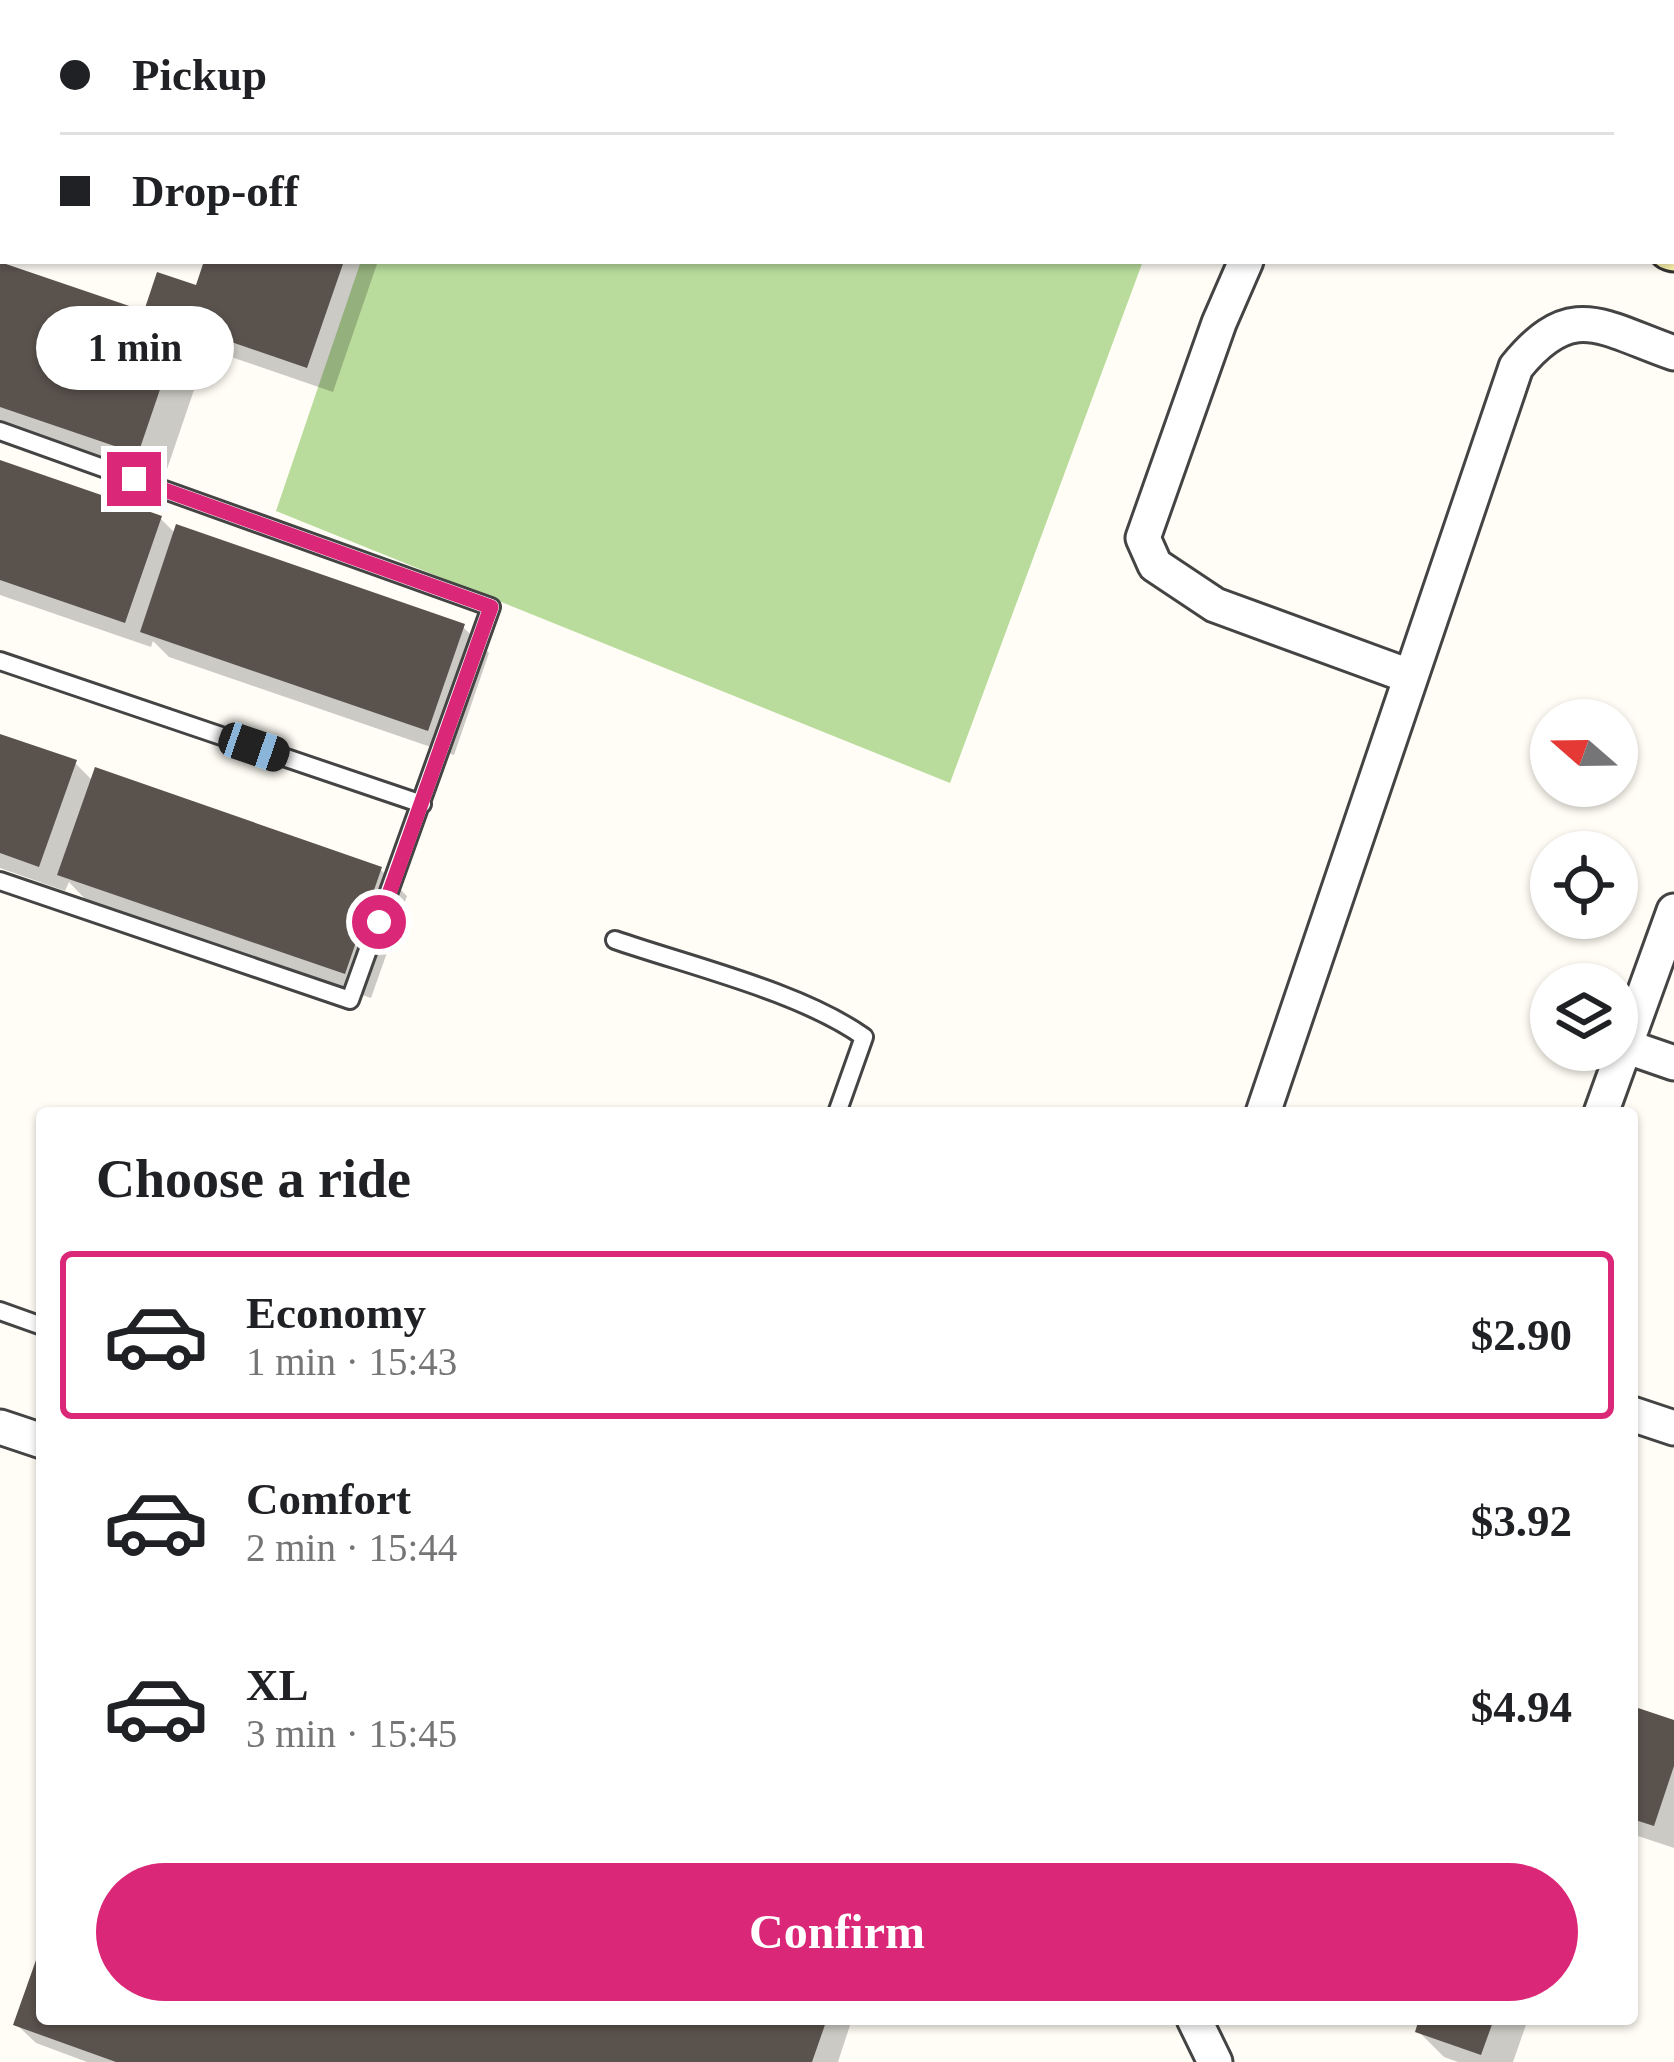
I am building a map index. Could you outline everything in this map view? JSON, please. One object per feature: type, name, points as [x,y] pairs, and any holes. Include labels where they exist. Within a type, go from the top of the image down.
[{"type":"street","points":[[1245,264],[1143,538],[1155,565],[1215,605],[1409,676]]},
{"type":"street","points":[[1265,1107],[1516,367],[1534,344],[1566,324],[1591,324],[1674,353]]},
{"type":"street","points":[[1638,1010],[1674,911]]},
{"type":"street","points":[[1638,1051],[1674,1064]]},
{"type":"street","points":[[1603,1107],[1616,1071]]},
{"type":"street","points":[[1638,1416],[1674,1428]]},
{"type":"street","points":[[0,1426],[36,1439]]},
{"type":"street","points":[[1198,2025],[1213,2061]]},
{"type":"lane","points":[[0,431],[491,607],[350,1000],[0,881]]},
{"type":"lane","points":[[0,661],[422,804]]},
{"type":"lane","points":[[615,940],[783,998],[864,1037],[839,1107]]},
{"type":"lane","points":[[0,1311],[36,1324]]},
{"type":"green space","points":[[360,264],[1142,264],[950,783],[276,511]]},
{"type":"building","points":[[0,264],[144,311],[157,272],[196,285],[203,264],[343,264],[307,368],[182,325],[138,454],[0,407]]},
{"type":"building","points":[[0,460],[162,516],[125,623],[0,580]]},
{"type":"building","points":[[176,524],[465,624],[428,731],[140,632]]},
{"type":"building","points":[[0,734],[77,760],[39,867],[0,853]]},
{"type":"building","points":[[95,767],[382,867],[345,974],[57,875]]},
{"type":"building","points":[[1638,1708],[1674,1720],[1674,1766],[1654,1826],[1638,1821]]},
{"type":"building","points":[[36,1960],[36,2025],[825,2025],[812,2062],[116,2062],[13,2025]]},
{"type":"building","points":[[1417,2025],[1492,2025],[1481,2055],[1415,2032]]},
{"type":"route","points":[[134,479],[491,607],[379,922]]}]
